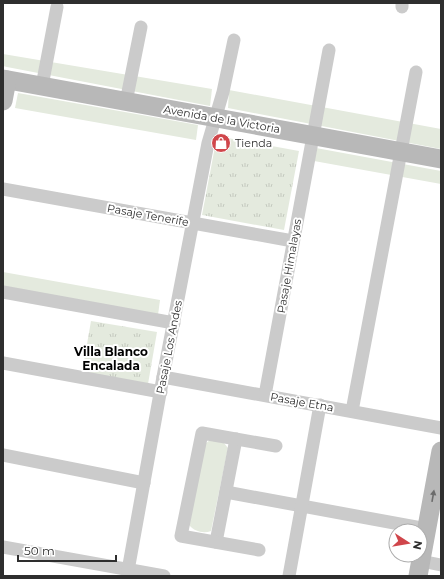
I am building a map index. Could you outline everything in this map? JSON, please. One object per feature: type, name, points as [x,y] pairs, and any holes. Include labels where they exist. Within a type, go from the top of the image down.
[{"type":"main road","name":"Avenida de la Victoria","points":[[5,80],[441,159]]},
{"type":"main road","points":[[3,101],[5,80]]},
{"type":"main road","points":[[428,524],[439,473],[441,451]]},
{"type":"street","points":[[42,86],[57,7]]},
{"type":"street","points":[[126,102],[141,27]]},
{"type":"street","name":"Pasaje Los Andes","points":[[128,573],[163,377],[208,143],[223,92],[234,40]]},
{"type":"street","name":"Pasaje Himalayas","points":[[265,396],[329,50]]},
{"type":"street","points":[[352,411],[416,72]]},
{"type":"street","name":"Pasaje Tenerife","points":[[3,189],[293,241]]},
{"type":"street","points":[[3,292],[174,323]]},
{"type":"street","points":[[3,363],[161,392]]},
{"type":"street","name":"Pasaje Etna","points":[[163,377],[441,428]]},
{"type":"street","points":[[289,576],[320,405]]},
{"type":"street","points":[[260,550],[181,536],[202,433],[276,446]]},
{"type":"street","points":[[216,542],[236,439]]},
{"type":"street","points":[[3,455],[144,483]]},
{"type":"street","points":[[226,492],[394,523]]},
{"type":"street","points":[[3,547],[128,573],[164,576]]},
{"type":"street","points":[[420,568],[441,565]]},
{"type":"green space","points":[[3,54],[212,89],[210,106],[3,66]]},
{"type":"green space","points":[[229,90],[441,129],[441,149],[228,108]]},
{"type":"green space","points":[[18,93],[198,125],[196,140],[15,108]]},
{"type":"green space","points":[[217,136],[299,151],[284,230],[202,215]]},
{"type":"green space","points":[[316,148],[441,171],[441,184],[314,161]]},
{"type":"green space","points":[[3,272],[160,300],[158,315],[3,287]]},
{"type":"green space","points":[[91,321],[157,332],[148,384],[82,373]]},
{"type":"green space","points":[[210,440],[224,443],[228,448],[211,531],[202,532],[189,525],[205,444]]},
{"type":"place","name":"Tienda","points":[[221,143]]},
{"type":"district","name":"Villa Blanco Encalada","points":[[111,359]]}]
